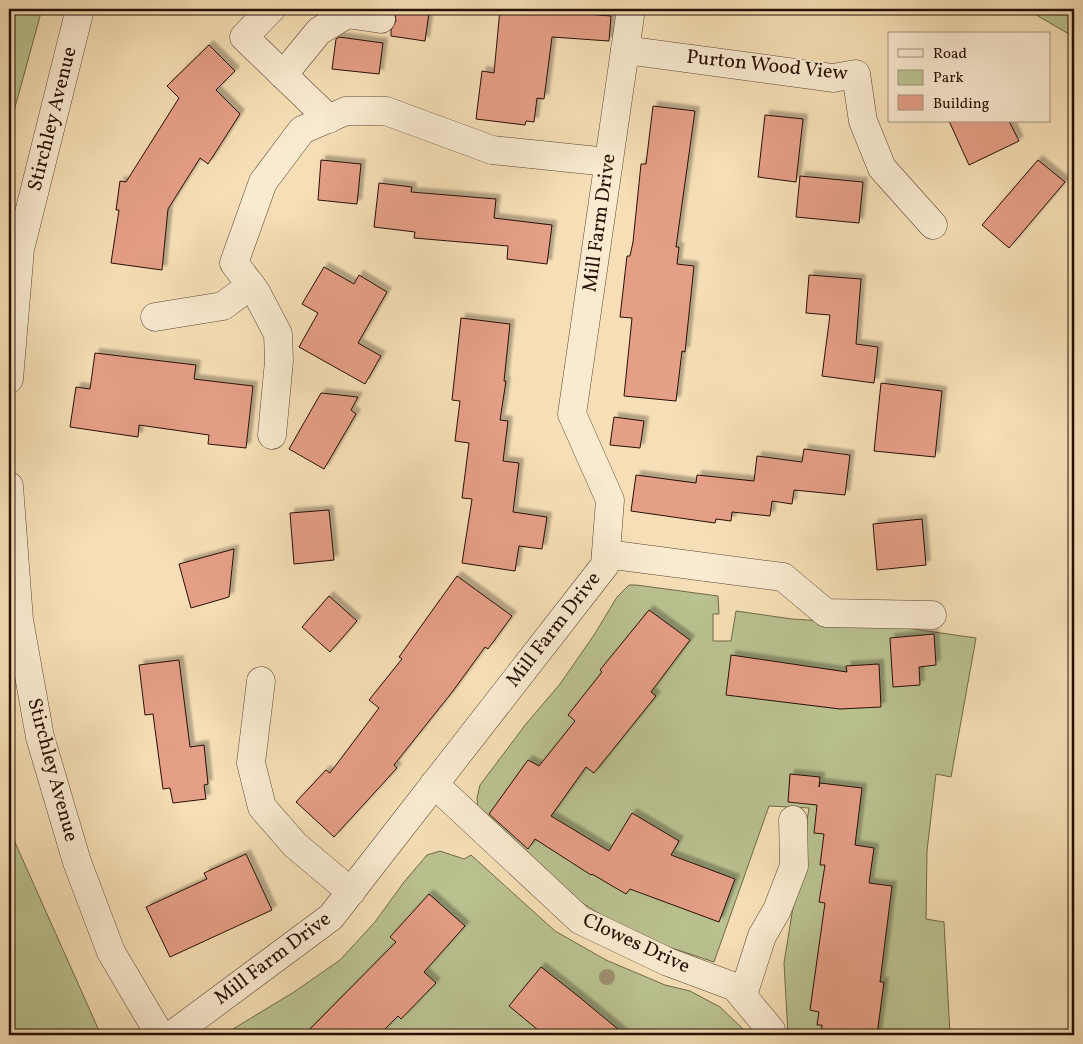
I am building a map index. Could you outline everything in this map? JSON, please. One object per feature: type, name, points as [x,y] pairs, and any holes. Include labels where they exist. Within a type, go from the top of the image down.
[{"type":"street","name":"Stirchley Avenue","points":[[9,379],[20,249],[80,9]]},
{"type":"street","points":[[271,9],[244,36],[329,119]]},
{"type":"street","name":"Mill Farm Drive","points":[[172,1035],[331,917],[605,564],[610,500],[572,414],[631,9]]},
{"type":"street","points":[[283,75],[319,31],[348,14],[381,19]]},
{"type":"street","name":"Purton Wood View","points":[[625,50],[834,78],[856,74],[863,121],[882,168],[932,225]]},
{"type":"street","points":[[272,436],[279,361],[278,334],[251,285],[234,263],[263,182],[302,130],[346,111],[386,111],[492,150],[608,162]]},
{"type":"street","points":[[155,317],[223,306],[251,285]]},
{"type":"street","name":"Stirchley Avenue","points":[[9,486],[19,620],[40,737],[77,862],[112,952],[160,1035]]},
{"type":"street","points":[[606,554],[783,577],[826,613],[932,614]]},
{"type":"street","points":[[261,681],[251,763],[262,806],[295,845],[351,892]]},
{"type":"street","name":"Clowes Drive","points":[[434,784],[580,920],[668,962],[735,987],[771,1030],[771,1035]]},
{"type":"street","points":[[742,995],[762,936],[777,910],[794,866],[793,820]]},
{"type":"green space","points":[[9,9],[42,9],[9,129]]},
{"type":"green space","points":[[1026,9],[1074,9],[1074,37]]},
{"type":"green space","points":[[629,585],[718,596],[719,614],[713,614],[713,641],[731,641],[736,611],[792,619],[885,625],[976,638],[951,777],[936,774],[927,851],[926,919],[944,922],[950,1035],[788,1035],[784,963],[809,808],[769,806],[714,962],[633,935],[576,899],[478,812],[477,798],[480,785],[526,724],[560,684],[594,635],[617,597]]},
{"type":"green space","points":[[9,829],[101,1035],[9,1035]]},
{"type":"green space","points":[[440,851],[464,859],[471,855],[555,931],[606,960],[665,985],[690,991],[720,1007],[743,1029],[746,1035],[239,1035],[233,1029],[294,992],[340,960],[375,922],[404,882],[427,855]]},
{"type":"building","points":[[394,9],[429,13],[425,41],[391,36],[391,30],[396,21]]},
{"type":"building","points":[[500,9],[552,11],[552,9],[586,9],[586,14],[611,16],[609,41],[552,37],[544,99],[537,98],[534,122],[526,121],[525,125],[476,119],[482,71],[494,73]]},
{"type":"building","points":[[339,37],[383,43],[379,74],[332,69],[336,39]]},
{"type":"building","points":[[209,45],[235,71],[216,90],[240,114],[208,164],[200,158],[168,209],[162,270],[111,263],[119,210],[116,210],[120,181],[126,182],[179,98],[167,86]]},
{"type":"building","points":[[653,106],[695,111],[676,247],[679,247],[677,264],[694,266],[685,352],[682,351],[676,401],[624,396],[632,318],[620,317],[627,256],[630,256],[633,242],[641,164],[646,164]]},
{"type":"building","points":[[765,115],[803,119],[796,182],[758,177]]},
{"type":"building","points":[[949,122],[1010,122],[1019,141],[969,165]]},
{"type":"building","points":[[321,160],[361,164],[357,204],[318,200]]},
{"type":"building","points":[[1038,160],[1065,182],[1009,248],[982,225]]},
{"type":"building","points":[[800,176],[863,182],[859,223],[796,217]]},
{"type":"building","points":[[379,183],[412,187],[411,192],[496,199],[494,218],[552,225],[547,264],[507,259],[508,246],[414,238],[415,232],[374,227]]},
{"type":"building","points":[[324,267],[354,284],[359,275],[387,292],[358,343],[381,356],[365,384],[299,347],[318,313],[302,304]]},
{"type":"building","points":[[809,275],[861,279],[856,344],[878,347],[874,383],[822,376],[830,315],[806,313]]},
{"type":"building","points":[[461,318],[510,324],[504,381],[506,381],[500,420],[508,421],[503,461],[519,463],[513,512],[547,517],[542,549],[519,546],[515,571],[462,563],[472,499],[462,498],[469,443],[455,441],[460,401],[452,400]]},
{"type":"building","points":[[95,353],[196,365],[194,379],[253,386],[246,448],[208,444],[209,435],[139,425],[138,437],[70,427],[76,387],[90,389]]},
{"type":"building","points":[[881,383],[942,391],[935,457],[874,451]]},
{"type":"building","points":[[321,393],[358,397],[351,410],[356,414],[324,469],[289,449]]},
{"type":"building","points":[[614,417],[644,421],[640,448],[610,445]]},
{"type":"building","points":[[804,449],[850,455],[845,495],[794,490],[792,504],[772,501],[770,516],[732,512],[731,521],[716,519],[715,523],[631,511],[636,475],[696,483],[697,475],[754,481],[757,456],[802,462]]},
{"type":"building","points":[[329,510],[334,560],[294,564],[290,513]]},
{"type":"building","points":[[922,519],[926,565],[877,570],[873,524]]},
{"type":"building","points":[[234,549],[229,597],[191,608],[179,564]]},
{"type":"building","points":[[457,576],[512,616],[488,649],[485,647],[453,691],[394,765],[397,768],[334,837],[296,802],[326,770],[330,773],[379,708],[369,700],[402,659],[399,657]]},
{"type":"building","points":[[329,596],[357,621],[330,652],[302,627]]},
{"type":"building","points":[[649,610],[690,640],[651,692],[656,696],[594,773],[586,767],[551,816],[609,851],[632,813],[679,841],[671,855],[735,879],[719,922],[630,889],[626,894],[591,875],[535,839],[528,849],[489,814],[528,760],[539,766],[575,721],[568,715],[602,672],[600,670]]},
{"type":"building","points":[[934,634],[936,665],[919,667],[920,685],[893,687],[890,638]]},
{"type":"building","points":[[731,655],[847,672],[846,666],[879,664],[881,707],[840,709],[726,695]]},
{"type":"building","points":[[179,660],[190,747],[204,745],[208,784],[204,785],[206,799],[173,803],[170,788],[163,789],[153,714],[145,715],[139,665]]},
{"type":"building","points":[[790,774],[820,777],[819,787],[820,783],[862,788],[855,845],[874,848],[869,883],[892,886],[880,982],[884,982],[877,1035],[821,1035],[822,1025],[817,1025],[819,1012],[810,1010],[825,903],[819,902],[825,865],[820,865],[824,834],[814,833],[817,805],[788,802]]},
{"type":"building","points":[[246,854],[272,910],[170,957],[146,907],[207,879],[204,873]]},
{"type":"building","points":[[429,894],[465,926],[424,972],[436,983],[401,1019],[398,1016],[379,1035],[304,1035],[396,942],[390,937]]},
{"type":"building","points":[[541,967],[625,1035],[544,1035],[509,1006]]}]
